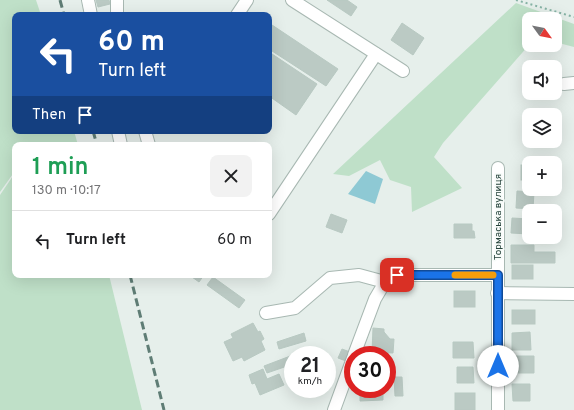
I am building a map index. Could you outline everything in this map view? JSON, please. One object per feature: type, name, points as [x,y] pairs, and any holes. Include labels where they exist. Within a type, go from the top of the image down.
[{"type":"street","points":[[88,0],[90,12]]},
{"type":"street","points":[[117,0],[117,12]]},
{"type":"street","points":[[239,12],[248,0]]},
{"type":"street","points":[[292,0],[403,71]]},
{"type":"street","points":[[272,210],[376,54]]},
{"type":"street","name":"Тормаська вулиця","points":[[498,168],[498,410]]},
{"type":"street","points":[[266,313],[295,308],[330,278],[359,275],[385,282]]},
{"type":"street","points":[[357,346],[375,299],[385,282],[397,275],[498,275]]},
{"type":"street","points":[[497,293],[574,294]]},
{"type":"street","points":[[334,410],[344,383]]},
{"type":"path","points":[[516,0],[574,17]]},
{"type":"green space","points":[[0,0],[36,0],[40,12],[12,12],[12,134],[75,134],[77,142],[12,142],[12,175],[0,192]]},
{"type":"green space","points":[[516,3],[541,12],[522,12],[523,52],[443,143],[434,157],[462,188],[412,212],[411,187],[390,180],[380,160],[349,176],[333,174]]},
{"type":"green space","points":[[562,20],[574,24],[574,47],[562,44]]},
{"type":"green space","points":[[12,177],[12,278],[110,278],[142,410],[0,410],[0,195]]},
{"type":"water","points":[[366,171],[383,179],[375,204],[348,194]]},
{"type":"building","points":[[96,0],[109,0],[110,4],[98,7]]},
{"type":"building","points":[[327,0],[347,0],[357,7],[351,16]]},
{"type":"building","points":[[402,23],[424,38],[413,55],[391,40]]},
{"type":"building","points":[[272,25],[338,69],[326,86],[272,51]]},
{"type":"building","points":[[272,54],[317,84],[296,115],[272,98]]},
{"type":"building","points":[[521,165],[522,165],[522,180]]},
{"type":"building","points":[[517,191],[522,191],[522,196],[534,196],[533,204],[522,204],[522,208],[516,208]]},
{"type":"building","points":[[331,214],[347,220],[342,233],[326,227]]},
{"type":"building","points":[[512,218],[522,219],[522,234],[511,233]]},
{"type":"building","points":[[454,224],[472,224],[472,231],[474,231],[475,238],[454,238]]},
{"type":"building","points":[[511,245],[534,245],[534,252],[555,252],[555,263],[511,263]]},
{"type":"building","points":[[512,265],[533,265],[533,279],[512,279]]},
{"type":"building","points":[[193,278],[202,278],[199,282]]},
{"type":"building","points":[[212,278],[214,278],[245,300],[239,308],[207,285]]},
{"type":"building","points":[[454,291],[475,291],[475,307],[454,307]]},
{"type":"building","points":[[512,310],[535,310],[535,324],[512,324]]},
{"type":"building","points":[[253,323],[258,332],[260,331],[264,339],[261,341],[265,350],[244,361],[242,357],[233,361],[224,342],[233,338],[231,334]]},
{"type":"building","points":[[373,328],[384,329],[384,332],[390,339],[394,339],[394,346],[372,346]]},
{"type":"building","points":[[530,332],[531,350],[512,350],[512,333]]},
{"type":"building","points":[[304,333],[306,341],[284,346],[284,348],[279,349],[277,342]]},
{"type":"building","points":[[453,342],[473,342],[474,358],[453,358]]},
{"type":"building","points":[[342,349],[344,350],[344,360],[338,358]]},
{"type":"building","points":[[511,356],[534,356],[534,373],[512,373]]},
{"type":"building","points":[[284,358],[284,367],[267,373],[264,366]]},
{"type":"building","points":[[457,367],[473,367],[474,383],[457,383]]},
{"type":"building","points":[[263,369],[267,379],[279,374],[284,385],[260,395],[255,383],[252,384],[249,375]]},
{"type":"building","points":[[396,377],[402,377],[403,396],[396,396]]},
{"type":"building","points":[[512,384],[530,384],[530,401],[513,401]]},
{"type":"building","points":[[455,393],[475,393],[475,410],[455,410]]},
{"type":"building","points":[[360,398],[383,398],[383,400],[360,401]]},
{"type":"railway","points":[[60,0],[63,12]]},
{"type":"railway","points":[[94,134],[96,142]]},
{"type":"railway","points":[[131,278],[164,410]]},
{"type":"slow traffic","points":[[455,275],[493,275]]},
{"type":"route","points":[[397,275],[498,275],[498,366]]}]
